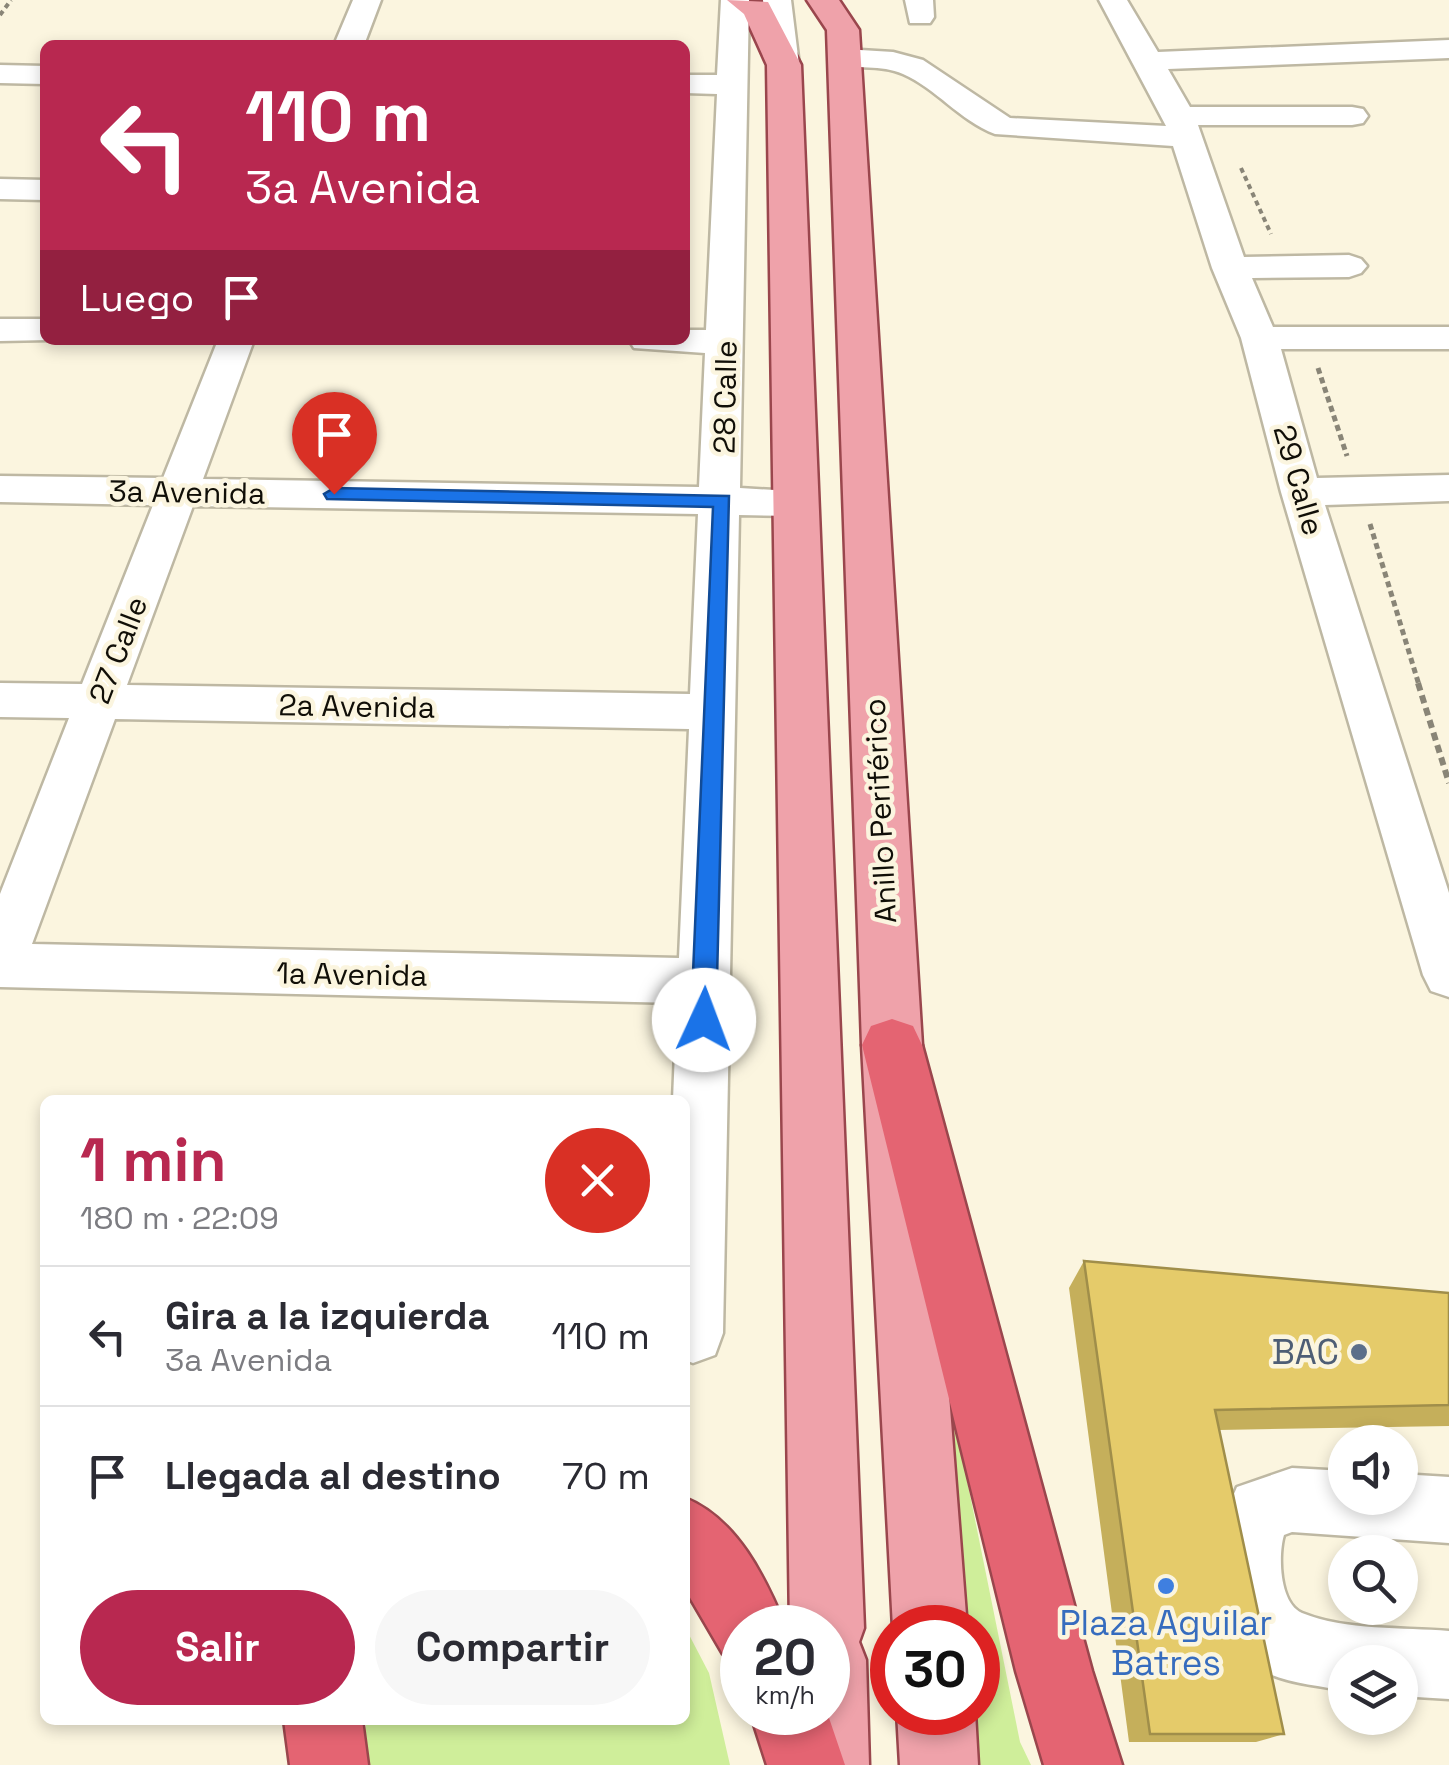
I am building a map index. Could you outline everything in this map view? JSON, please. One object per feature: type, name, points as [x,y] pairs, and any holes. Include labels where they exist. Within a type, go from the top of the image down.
[{"type":"highway","points":[[892,1044],[1054,1671],[1083,1765]]},
{"type":"highway","points":[[690,1540],[712,1564],[735,1605]]},
{"type":"highway","points":[[324,1725],[329,1765]]},
{"type":"highway","points":[[796,1735],[806,1765]]},
{"type":"main road","points":[[744,0],[757,10],[784,65],[825,1605]]},
{"type":"main road","name":"Anillo Periférico","points":[[840,22],[892,1044],[929,1605]]},
{"type":"main road","points":[[829,1735],[830,1765]]},
{"type":"main road","points":[[938,1735],[940,1765]]},
{"type":"street","points":[[351,40],[367,0]]},
{"type":"street","name":"28 Calle","points":[[693,1333],[726,342],[715,195],[732,85],[736,0]]},
{"type":"street","points":[[777,0],[784,65]]},
{"type":"street","points":[[840,22],[886,60],[921,70],[980,120],[1006,128],[1182,126],[1352,116]]},
{"type":"street","points":[[1140,30],[1449,49]]},
{"type":"street","name":"29 Calle","points":[[1140,30],[1182,126],[1230,268],[1259,338],[1304,503],[1449,976]]},
{"type":"street","points":[[0,74],[40,75]]},
{"type":"street","points":[[690,84],[732,85]]},
{"type":"street","points":[[0,189],[40,190]]},
{"type":"street","points":[[1230,268],[1349,266]]},
{"type":"street","points":[[0,330],[40,330]]},
{"type":"street","points":[[1259,338],[1449,338]]},
{"type":"street","points":[[690,341],[726,342]]},
{"type":"street","name":"27 Calle","points":[[0,962],[234,345]]},
{"type":"street","points":[[1304,503],[1449,488]]},
{"type":"street","name":"3a Avenida","points":[[0,489],[794,502]]},
{"type":"street","points":[[1304,503],[1449,510]]},
{"type":"street","name":"2a Avenida","points":[[0,700],[715,712]]},
{"type":"street","name":"1a Avenida","points":[[0,962],[705,981]]},
{"type":"street","points":[[1449,1510],[1292,1500],[1260,1510],[1246,1550],[1256,1612],[1279,1642],[1358,1659],[1449,1666]]},
{"type":"path","points":[[0,15],[11,0]]},
{"type":"green space","points":[[912,1208],[992,1605],[954,1605]]},
{"type":"green space","points":[[690,1637],[709,1673],[720,1735],[730,1765],[370,1765],[362,1745],[366,1725],[690,1725]]},
{"type":"green space","points":[[1000,1643],[1020,1742],[1031,1765],[969,1765],[966,1735],[1000,1735]]},
{"type":"building","name":"Plaza Aguilar Batres","points":[[1084,1261],[1449,1293],[1449,1405],[1215,1410],[1284,1734],[1150,1734]]},
{"type":"place","name":"BAC","points":[[1359,1352]]},
{"type":"place","name":"Plaza Aguilar Batres","points":[[1166,1586]]},
{"type":"route","points":[[334,494],[722,500],[704,1020]]}]
